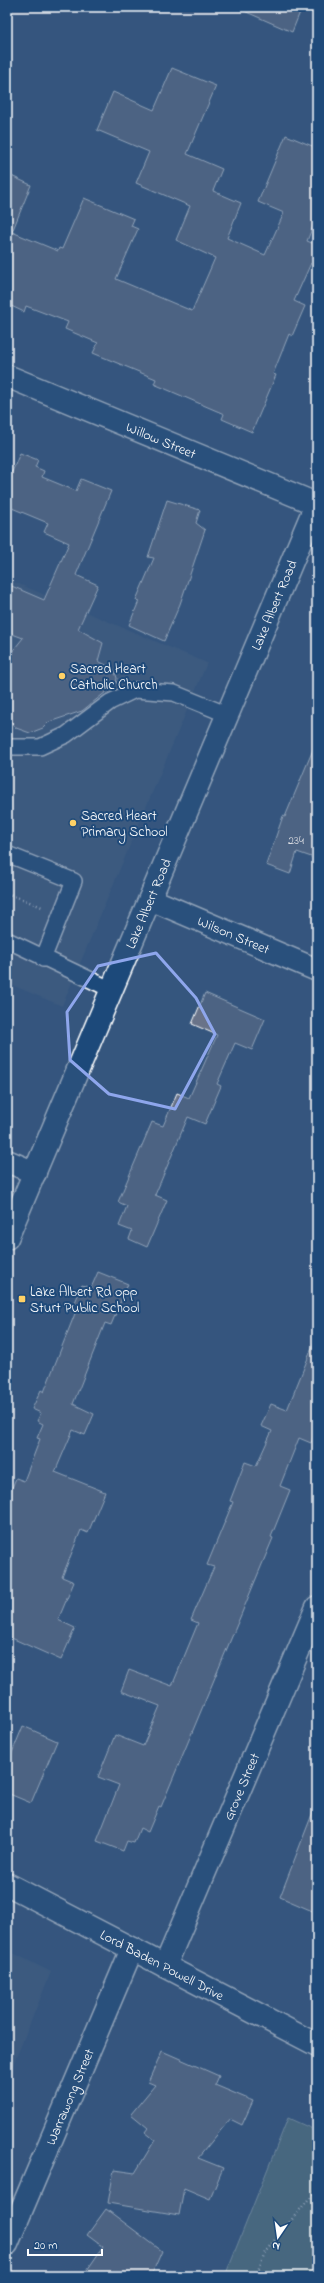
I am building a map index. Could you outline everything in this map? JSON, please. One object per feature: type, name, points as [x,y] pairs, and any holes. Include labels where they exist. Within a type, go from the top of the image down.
[{"type":"street","name":"Willow Street","points":[[7,376],[317,503]]},
{"type":"street","name":"Lake Albert Road","points":[[7,1238],[317,503]]},
{"type":"street","name":"Wilson Street","points":[[150,900],[317,970]]},
{"type":"street","points":[[7,1161],[35,1173]]},
{"type":"street","name":"Grove Street","points":[[165,1966],[317,1607]]},
{"type":"street","name":"Lord Baden Powell Drive","points":[[7,1884],[317,2045]]},
{"type":"street","name":"Warrawong Street","points":[[7,2244],[132,1949]]},
{"type":"lane","points":[[7,747],[40,747],[66,735],[110,702],[135,690],[174,693],[228,715]]},
{"type":"lane","points":[[7,854],[74,881],[43,959]]},
{"type":"lane","points":[[7,940],[43,959],[112,990]]},
{"type":"path","points":[[7,893],[46,909]]},
{"type":"path","points":[[256,2276],[265,2252],[317,2189]]},
{"type":"highlighted area","points":[[156,953],[196,998],[215,1034],[175,1109],[109,1094],[70,1060],[67,1012],[98,966]]},
{"type":"shaded area","name":"Sacred Heart Primary School","points":[[7,579],[207,663],[62,1006],[7,983]]},
{"type":"shaded area","points":[[7,1950],[51,1972],[7,2080]]},
{"type":"green space","points":[[288,2118],[317,2131],[317,2276],[225,2276]]},
{"type":"building","points":[[235,7],[302,7],[292,32]]},
{"type":"building","points":[[172,68],[216,86],[187,154],[222,169],[213,191],[241,203],[227,238],[265,255],[284,213],[258,202],[286,135],[317,148],[317,216],[307,241],[317,245],[317,266],[311,263],[294,301],[305,306],[292,336],[289,334],[273,374],[276,375],[252,432],[222,419],[224,414],[154,384],[156,379],[93,353],[98,343],[65,329],[68,322],[26,306],[24,312],[7,304],[7,174],[31,185],[12,232],[58,251],[59,248],[62,249],[84,198],[134,219],[131,226],[138,229],[116,279],[192,311],[215,258],[176,240],[190,206],[136,183],[149,152],[97,130],[113,92],[154,110]]},
{"type":"building","points":[[20,453],[38,460],[35,467],[44,471],[42,477],[76,491],[81,479],[111,491],[76,575],[98,585],[78,629],[103,643],[98,661],[114,669],[117,678],[116,684],[82,711],[49,722],[43,728],[30,733],[16,728],[7,716],[7,658],[23,638],[7,632],[7,584],[44,600],[69,543],[44,532],[48,523],[7,506],[7,470],[12,472]]},
{"type":"building","points":[[167,500],[200,510],[196,523],[205,530],[180,604],[164,641],[129,625],[139,601],[136,600],[154,558],[148,557]]},
{"type":"building","points":[[317,740],[317,859],[297,852],[290,874],[266,865],[283,816],[285,817]]},
{"type":"building","points":[[205,993],[265,1019],[252,1050],[235,1043],[217,1084],[221,1086],[205,1124],[188,1117],[155,1195],[167,1200],[147,1247],[129,1239],[132,1231],[119,1226],[127,1206],[118,1202],[152,1122],[163,1126],[177,1093],[189,1098],[217,1035],[192,1024]]},
{"type":"building","points":[[98,1272],[128,1284],[111,1325],[105,1323],[73,1404],[94,1414],[85,1435],[73,1430],[55,1472],[105,1492],[88,1533],[81,1530],[62,1577],[74,1582],[58,1620],[75,1628],[61,1660],[7,1636],[7,1500],[16,1478],[24,1481],[40,1439],[37,1438],[43,1424],[37,1421],[41,1413],[32,1409],[41,1390],[44,1392],[76,1311],[72,1310],[82,1285],[91,1288]]},
{"type":"building","points":[[316,1338],[317,1428],[311,1443],[299,1438],[280,1486],[290,1490],[271,1537],[273,1538],[161,1807],[159,1806],[148,1832],[140,1828],[134,1843],[127,1841],[123,1851],[97,1841],[119,1785],[98,1777],[115,1735],[143,1746],[160,1706],[121,1691],[129,1670],[172,1686],[198,1623],[191,1620],[214,1567],[207,1565],[233,1502],[230,1501],[245,1462],[256,1466],[272,1431],[261,1426],[271,1404],[287,1410]]},
{"type":"building","points":[[23,1726],[57,1741],[31,1803],[7,1793],[7,1765]]},
{"type":"building","points":[[317,1804],[317,1913],[280,1897]]},
{"type":"building","points":[[162,2051],[219,2076],[215,2085],[253,2101],[242,2125],[230,2119],[198,2158],[223,2168],[210,2199],[184,2188],[179,2215],[108,2203],[114,2170],[135,2173],[155,2140],[145,2132],[148,2128],[131,2114],[155,2085],[148,2082]]},
{"type":"building","points":[[106,2209],[162,2251],[151,2276],[83,2276],[103,2247],[87,2235]]},
{"type":"place","name":"Sacred Heart Catholic Church","points":[[62,676]]},
{"type":"place","name":"Sacred Heart Primary School","points":[[73,823]]},
{"type":"place","name":"Lake Albert Rd opp Sturt Public School","points":[[22,1299]]}]
